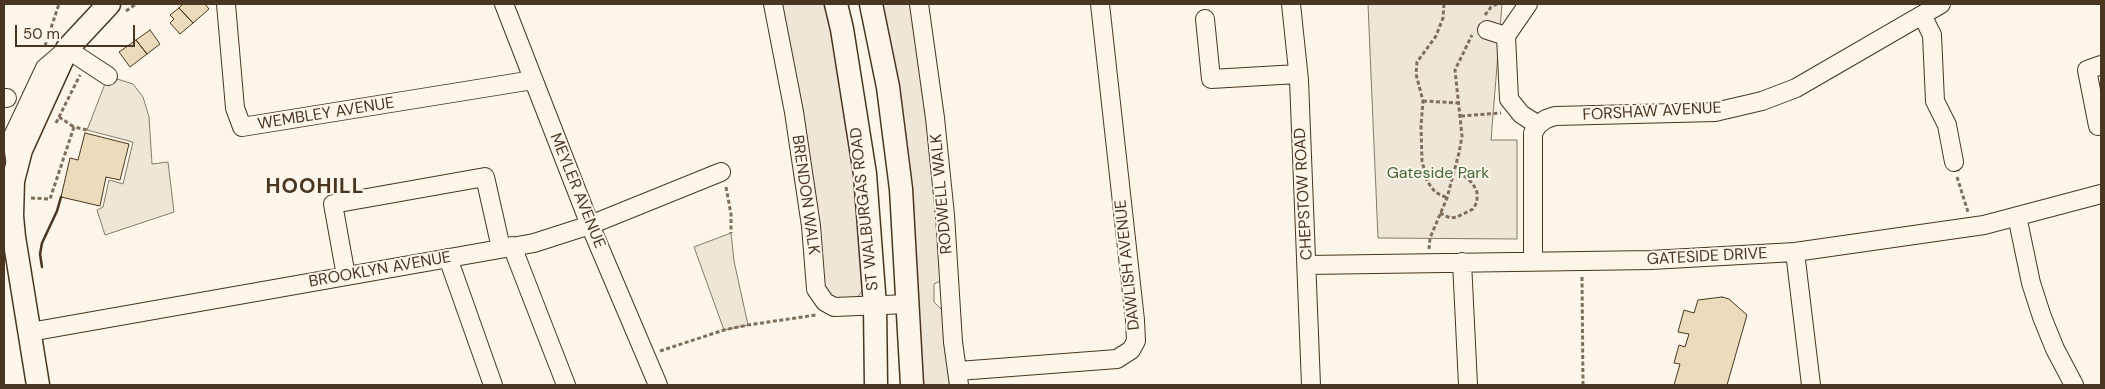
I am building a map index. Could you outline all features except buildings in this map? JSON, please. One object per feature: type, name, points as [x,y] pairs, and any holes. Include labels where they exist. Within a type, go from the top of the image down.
[{"type":"main road","name":"ST WALBURGAS ROAD","points":[[836,4],[842,29],[865,174],[875,306],[876,385]]},
{"type":"main road","name":"ST WALBURGAS ROAD","points":[[871,4],[888,88],[897,155],[912,385]]},
{"type":"main road","points":[[38,385],[8,217],[21,150],[67,49],[110,7]]},
{"type":"street","name":"WEMBLEY AVENUE","points":[[226,4],[235,108],[242,127],[533,80]]},
{"type":"street","name":"MEYLER AVENUE","points":[[504,4],[590,225],[656,381]]},
{"type":"street","name":"BRENDON WALK","points":[[773,4],[794,112],[811,226],[816,289],[825,302]]},
{"type":"street","name":"RODWELL WALK","points":[[919,4],[935,118],[945,215],[953,342],[958,378]]},
{"type":"street","name":"DAWLISH AVENUE","points":[[958,378],[1117,359],[1132,350],[1136,341],[1100,4]]},
{"type":"street","name":"CHEPSTOW ROAD","points":[[1291,4],[1298,74],[1311,385]]},
{"type":"street","points":[[1528,4],[1506,36],[1509,99],[1521,114],[1538,125],[1532,133],[1533,261]]},
{"type":"street","name":"FORSHAW AVENUE","points":[[1538,125],[1546,119],[1555,116],[1715,112],[1762,101],[1796,88],[1941,4]]},
{"type":"street","points":[[1922,15],[1932,35],[1935,101],[1947,125],[1954,162]]},
{"type":"street","points":[[1205,19],[1211,79],[1298,74]]},
{"type":"street","points":[[1481,26],[1506,36]]},
{"type":"street","points":[[67,49],[108,76]]},
{"type":"street","points":[[2098,126],[2087,70],[2101,65]]},
{"type":"street","name":"BROOKLYN AVENUE","points":[[30,332],[534,243],[590,225],[721,172]]},
{"type":"street","points":[[346,276],[333,204],[485,177],[506,247],[566,385]]},
{"type":"street","name":"GATESIDE DRIVE","points":[[1307,265],[1670,260],[1795,252],[1972,227],[2101,194]]},
{"type":"street","points":[[2017,216],[2031,284],[2042,317],[2055,349],[2074,385]]},
{"type":"street","points":[[1795,252],[1811,385]]},
{"type":"street","points":[[448,258],[493,385]]},
{"type":"street","points":[[1462,262],[1468,385]]},
{"type":"street","points":[[825,302],[834,307],[908,304]]},
{"type":"path","points":[[110,7],[136,4]]},
{"type":"path","points":[[1444,4],[1443,18],[1436,36],[1417,62],[1416,74],[1423,100],[1420,126],[1422,161],[1426,181],[1435,192],[1447,198]]},
{"type":"path","points":[[1428,263],[1430,238],[1447,198],[1462,136],[1456,70],[1491,6],[1497,4]]},
{"type":"path","points":[[55,125],[86,62]]},
{"type":"path","points":[[1423,100],[1459,103]]},
{"type":"path","points":[[1460,116],[1492,113],[1521,114]]},
{"type":"path","points":[[59,117],[74,127],[86,130]]},
{"type":"path","points":[[16,178],[27,198],[50,199],[74,127]]},
{"type":"path","points":[[1954,162],[1972,227]]},
{"type":"path","points":[[721,172],[729,197],[732,233]]},
{"type":"path","points":[[1440,213],[1450,218],[1457,217],[1472,209],[1477,202],[1477,192],[1473,184],[1466,178],[1454,174]]},
{"type":"path","points":[[1581,261],[1583,385]]},
{"type":"path","points":[[645,356],[724,330],[822,314],[825,302]]},
{"type":"green space","points":[[774,4],[826,4],[834,37],[854,160],[865,287],[854,302],[825,302]]},
{"type":"green space","points":[[871,4],[918,4],[946,278],[934,284],[934,302],[952,320],[959,385],[912,385]]},
{"type":"green space","name":"Gateside Park","points":[[1368,4],[1502,4],[1491,140],[1517,140],[1517,239],[1378,238]]},
{"type":"green space","points":[[731,233],[734,261],[748,325],[724,330],[694,247]]},
{"type":"shaded area","points":[[108,76],[133,84],[143,97],[149,117],[152,164],[168,162],[174,212],[105,235],[97,210],[103,207],[109,180],[123,184],[133,142],[87,130]]},
{"type":"wall","points":[[42,267],[40,254],[42,243],[57,211],[61,197]]},
{"type":"district","name":"HOOHILL","points":[[315,187]]}]
